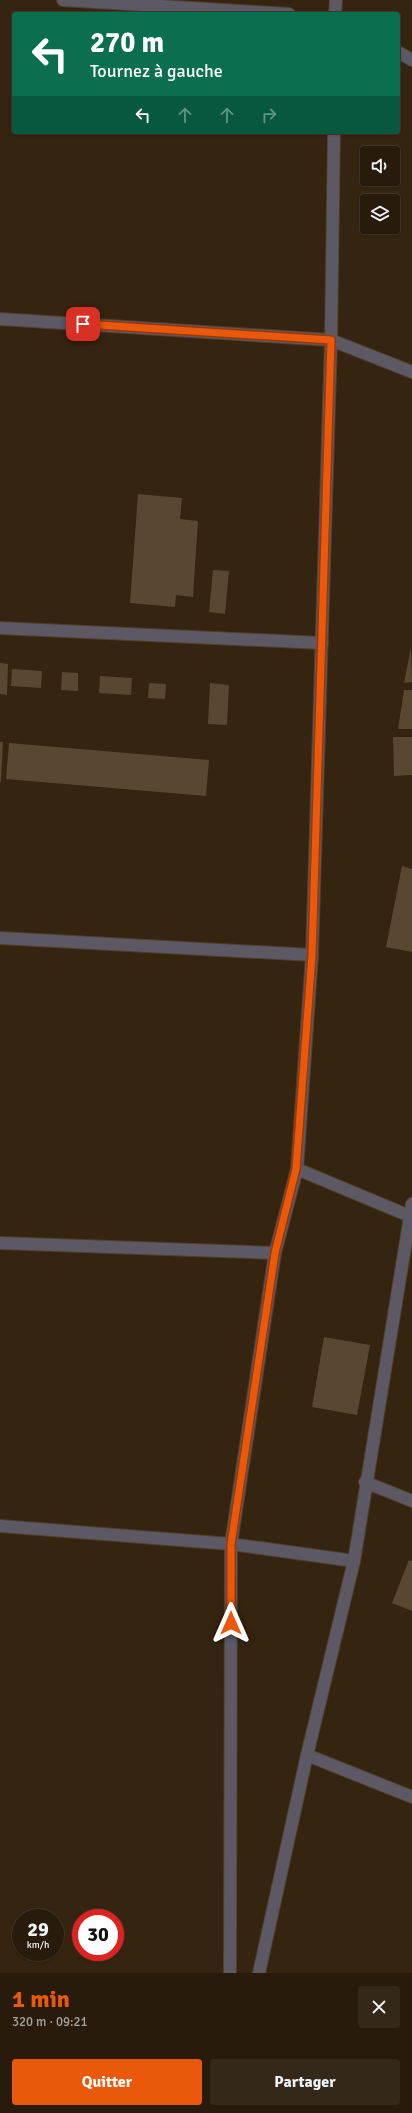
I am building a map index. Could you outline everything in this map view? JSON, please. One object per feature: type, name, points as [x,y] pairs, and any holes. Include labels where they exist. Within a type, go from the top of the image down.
[{"type":"street","points":[[63,0],[258,12]]},
{"type":"street","points":[[335,12],[336,0]]},
{"type":"street","points":[[400,53],[412,60]]},
{"type":"street","points":[[230,1973],[231,1544],[275,1253],[296,1169],[312,955],[331,340],[334,134]]},
{"type":"street","points":[[0,319],[331,340],[412,372]]},
{"type":"street","points":[[0,628],[322,643]]},
{"type":"street","points":[[0,938],[312,955]]},
{"type":"street","points":[[296,1169],[411,1216]]},
{"type":"street","points":[[260,1973],[307,1755],[354,1561],[365,1482],[412,1204]]},
{"type":"street","points":[[0,1243],[275,1253]]},
{"type":"street","points":[[365,1482],[412,1501]]},
{"type":"street","points":[[0,1526],[231,1544],[354,1561]]},
{"type":"street","points":[[307,1755],[412,1797]]},
{"type":"building","points":[[138,494],[182,498],[180,519],[198,521],[193,597],[176,595],[175,607],[130,603]]},
{"type":"building","points":[[213,570],[229,571],[225,614],[209,612]]},
{"type":"building","points":[[411,647],[412,682],[404,683]]},
{"type":"building","points":[[0,663],[8,664],[7,695],[0,694]]},
{"type":"building","points":[[12,669],[42,671],[41,688],[11,686]]},
{"type":"building","points":[[62,672],[78,673],[78,691],[61,690]]},
{"type":"building","points":[[100,676],[132,678],[131,695],[99,693]]},
{"type":"building","points":[[149,683],[166,684],[165,699],[148,698]]},
{"type":"building","points":[[210,683],[229,685],[227,725],[208,724]]},
{"type":"building","points":[[404,690],[412,690],[412,729],[398,729]]},
{"type":"building","points":[[393,737],[412,737],[412,775],[394,776]]},
{"type":"building","points":[[0,742],[3,742],[1,782],[0,782]]},
{"type":"building","points":[[9,743],[209,760],[206,796],[6,779]]},
{"type":"building","points":[[402,866],[412,869],[412,952],[386,947]]},
{"type":"building","points":[[324,1337],[370,1345],[357,1415],[312,1407]]},
{"type":"building","points":[[409,1560],[412,1561],[412,1611],[392,1603]]},
{"type":"route","points":[[83,324],[331,340],[312,955],[296,1169],[275,1253],[231,1544],[231,1623]]}]
